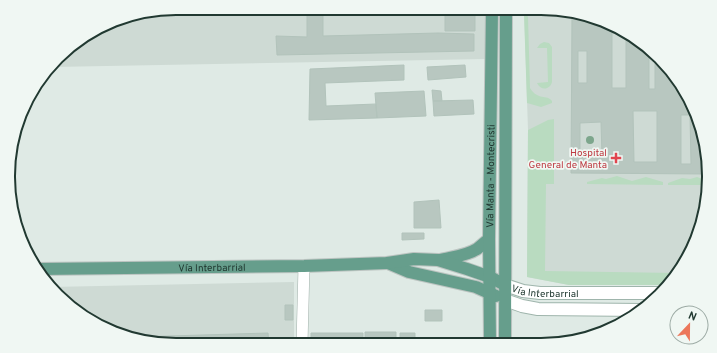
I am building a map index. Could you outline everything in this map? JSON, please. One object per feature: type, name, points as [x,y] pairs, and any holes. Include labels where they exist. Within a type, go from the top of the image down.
[{"type":"main road","name":"Vía Manta - Montecristi","points":[[490,338],[489,238],[492,15]]},
{"type":"main road","name":"Vía Manta - Montecristi","points":[[505,338],[506,15]]},
{"type":"main road","points":[[438,260],[462,255],[477,249],[489,238]]},
{"type":"main road","name":"Vía Interbarrial","points":[[44,269],[304,266],[387,263],[414,259],[438,260],[490,277],[505,285],[540,293],[653,293]]},
{"type":"main road","name":"Vía Interbarrial","points":[[387,263],[409,272],[476,287],[522,306],[538,309],[632,310]]},
{"type":"street","points":[[302,338],[304,266]]},
{"type":"shaded area","points":[[166,15],[487,15],[486,59],[58,67],[78,48],[115,27],[145,18]]},
{"type":"shaded area","name":"Hospital General de Manta","points":[[524,15],[562,16],[602,27],[639,48],[655,62],[669,78],[690,115],[701,155],[702,187],[699,208],[690,238],[675,266],[660,285],[569,285],[527,277],[528,130]]},
{"type":"shaded area","points":[[294,282],[294,338],[166,338],[145,335],[115,326],[87,311],[78,305],[58,287]]},
{"type":"green space","points":[[524,15],[527,15],[528,17],[530,88],[536,95],[548,98],[552,101],[552,103],[541,107],[527,103]]},
{"type":"green space","points":[[544,42],[549,43],[552,47],[552,82],[547,88],[539,86],[537,83],[548,82],[547,48],[537,48]]},
{"type":"green space","points":[[554,119],[554,184],[546,184],[545,271],[670,273],[660,285],[569,285],[527,277],[528,130],[548,120]]},
{"type":"green space","points":[[617,176],[632,181],[646,177],[663,182],[663,185],[587,184],[587,182],[602,178],[606,179]]},
{"type":"green space","points":[[697,177],[702,179],[702,185],[668,185],[668,183],[682,178],[690,179]]},
{"type":"building","points":[[307,15],[323,15],[323,36],[438,33],[474,34],[474,51],[277,55],[276,36],[307,37]]},
{"type":"building","points":[[445,15],[475,15],[475,31],[445,31]]},
{"type":"building","points":[[572,18],[602,27],[614,33],[612,33],[612,88],[626,88],[626,40],[649,57],[649,89],[655,89],[655,62],[669,78],[690,115],[699,145],[702,174],[571,173]],"holes":[[[578,51],[587,51],[587,83],[578,83]],[[633,111],[657,111],[657,162],[634,162]],[[681,115],[690,115],[691,164],[681,164]],[[601,122],[602,156],[580,156],[580,123]]]},
{"type":"building","points":[[404,65],[404,80],[325,83],[326,106],[376,104],[377,118],[309,120],[310,69]]},
{"type":"building","points":[[465,65],[466,77],[428,80],[427,67]]},
{"type":"building","points":[[432,90],[441,91],[442,101],[433,101]]},
{"type":"building","points":[[424,91],[426,116],[377,118],[375,93]]},
{"type":"building","points":[[473,100],[474,114],[434,116],[433,101]]},
{"type":"building","points":[[439,200],[441,228],[414,228],[414,202]]},
{"type":"building","points":[[402,233],[424,233],[424,239],[402,240]]},
{"type":"building","points":[[285,305],[293,305],[293,320],[285,320]]},
{"type":"building","points":[[425,310],[442,310],[442,321],[425,321]]},
{"type":"building","points":[[365,332],[396,332],[396,338],[365,338]]},
{"type":"building","points":[[268,333],[268,338],[166,338],[152,336]]},
{"type":"building","points":[[311,333],[363,333],[363,338],[311,338]]},
{"type":"building","points":[[400,333],[415,333],[415,338],[400,338]]},
{"type":"place","name":"Hospital General de Manta","points":[[616,158]]}]
